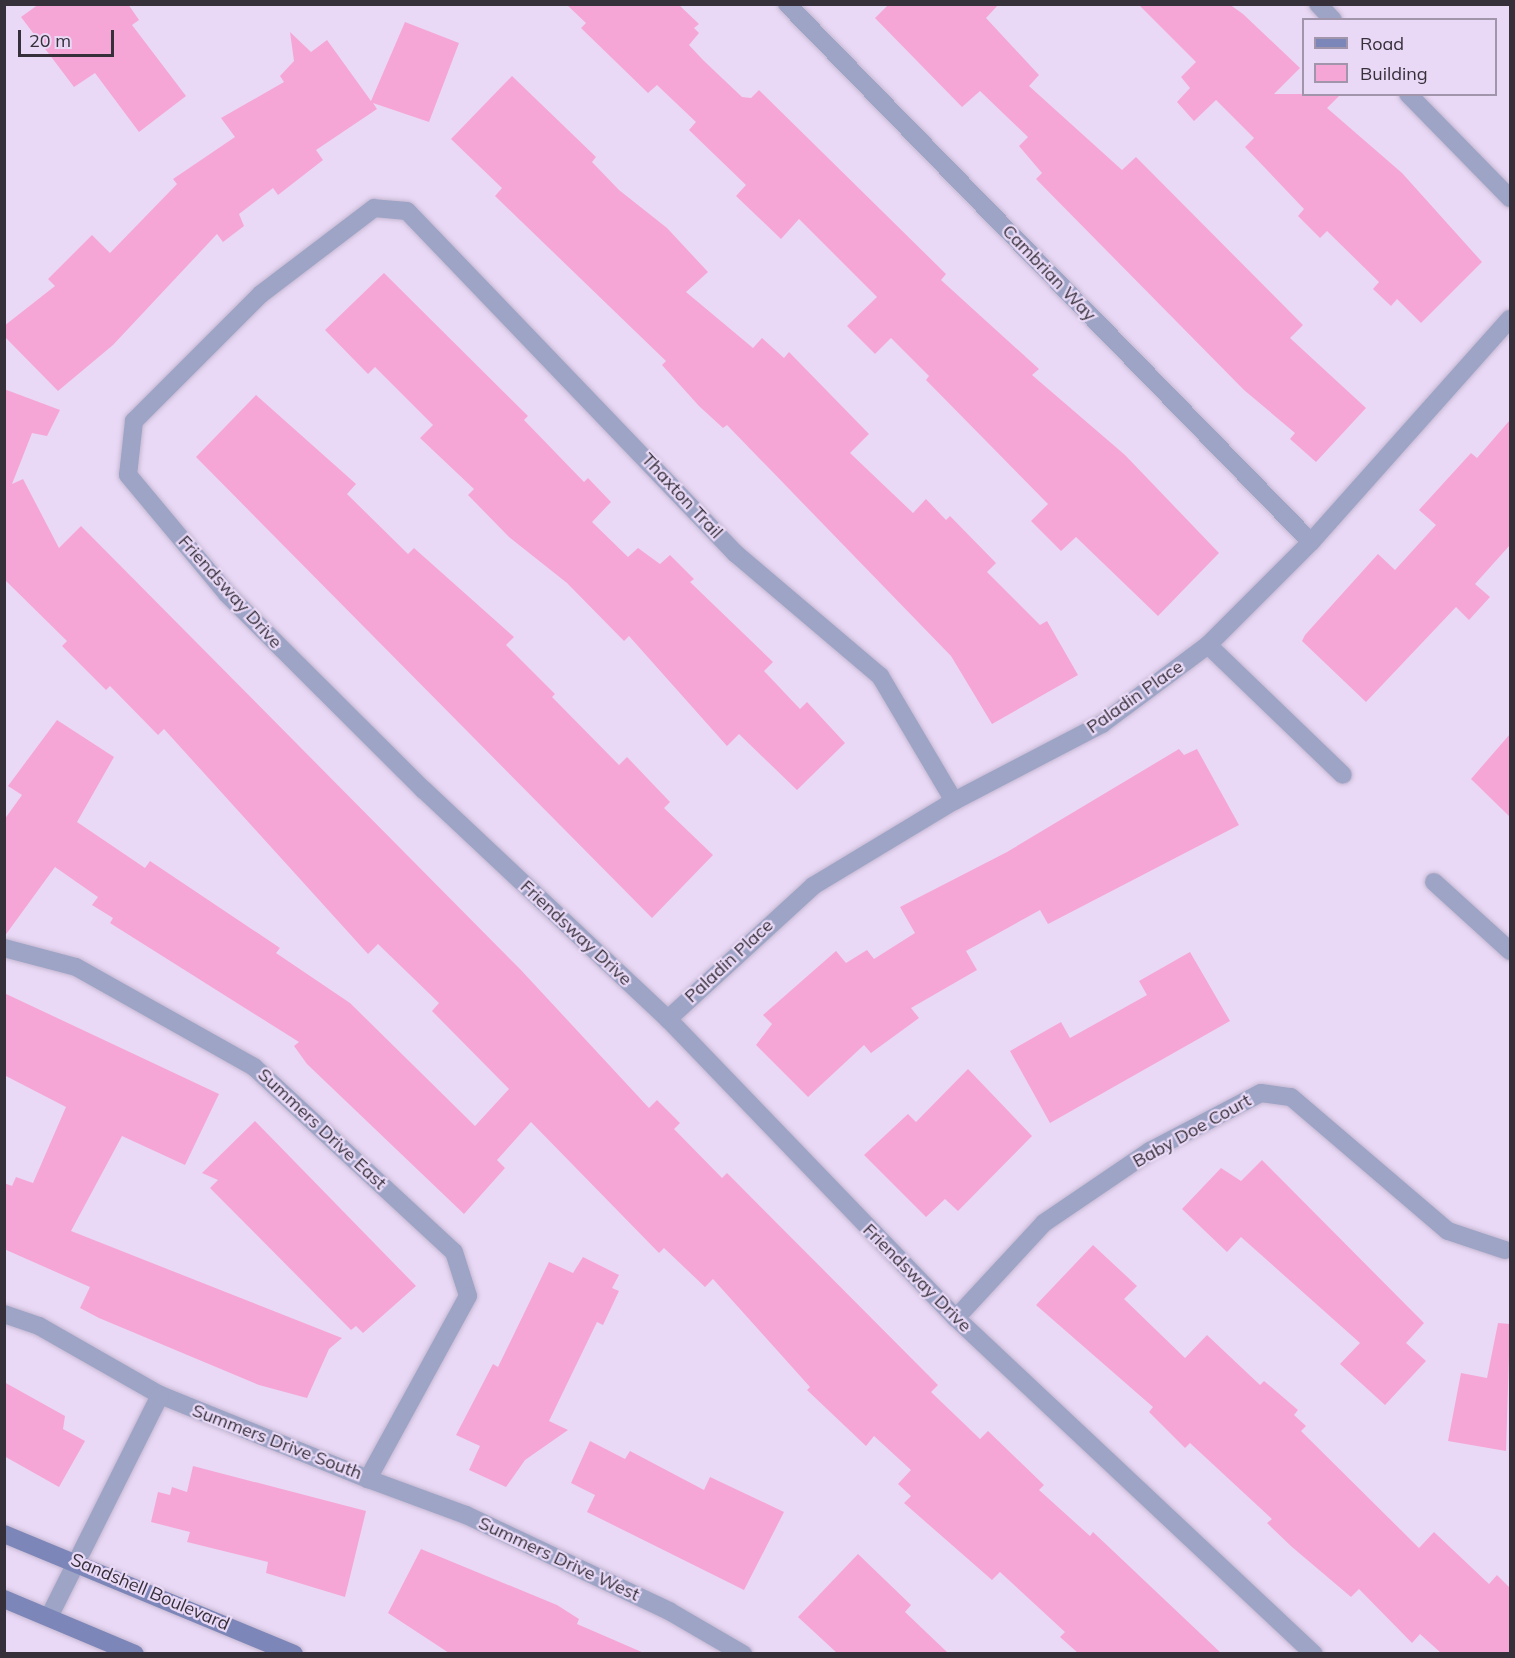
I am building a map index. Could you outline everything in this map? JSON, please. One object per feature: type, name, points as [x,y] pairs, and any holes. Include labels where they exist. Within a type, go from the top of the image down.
[{"type":"street","name":"Cambrian Way","points":[[787,4],[1311,542]]},
{"type":"street","points":[[1318,4],[1331,18]]},
{"type":"street","points":[[1410,96],[1510,198]]},
{"type":"street","name":"Friendsway Drive","points":[[389,209],[374,208],[261,294],[134,421],[128,475],[227,594],[424,790],[668,1019],[956,1318],[1314,1653]]},
{"type":"street","name":"Thaxton Trail","points":[[389,209],[407,211],[736,554],[880,676],[954,801]]},
{"type":"street","name":"Paladin Place","points":[[668,1019],[813,886],[954,801],[1102,724],[1208,645],[1311,542],[1510,319]]},
{"type":"street","points":[[1208,645],[1343,775]]},
{"type":"street","points":[[1434,882],[1510,951]]},
{"type":"street","name":"Summers Drive East","points":[[4,948],[76,967],[254,1067],[453,1252],[468,1296]]},
{"type":"street","name":"Baby Doe Court","points":[[956,1318],[1044,1223],[1150,1151],[1261,1093],[1291,1097],[1448,1231],[1505,1250]]},
{"type":"street","name":"Summers Drive South","points":[[160,1395],[368,1479],[468,1296]]},
{"type":"street","points":[[4,1314],[39,1326],[160,1395],[50,1616]]},
{"type":"street","name":"Summers Drive West","points":[[368,1479],[466,1515],[669,1611],[743,1653]]},
{"type":"street","name":"Sandshell Boulevard","points":[[4,1534],[79,1561],[294,1653]]},
{"type":"street","points":[[4,1599],[50,1616],[135,1653]]},
{"type":"building","points":[[39,4],[128,4],[139,20],[132,25],[186,96],[139,132],[95,73],[74,87],[21,17]]},
{"type":"building","points":[[566,4],[678,4],[699,24],[694,28],[699,33],[689,45],[703,60],[742,97],[751,98],[759,90],[946,274],[941,280],[1039,369],[1032,375],[1125,455],[1219,553],[1158,616],[1076,537],[1061,551],[1031,521],[1048,504],[926,380],[929,376],[891,338],[875,354],[847,326],[877,297],[799,219],[781,239],[736,196],[746,185],[689,130],[696,122],[657,85],[648,93],[581,28],[586,23]]},
{"type":"building","points":[[889,4],[999,4],[986,18],[1039,75],[1029,86],[1122,170],[1136,157],[1303,325],[1290,338],[1366,408],[1316,462],[1290,439],[1295,433],[1244,390],[1036,179],[1042,173],[1019,146],[1028,137],[980,91],[962,107],[875,18]]},
{"type":"building","points":[[1138,4],[1229,4],[1243,14],[1300,68],[1274,94],[1339,96],[1327,108],[1402,173],[1482,262],[1421,323],[1397,299],[1391,306],[1373,289],[1379,282],[1327,231],[1320,238],[1298,216],[1304,209],[1245,147],[1254,138],[1216,100],[1194,121],[1177,102],[1190,88],[1181,77],[1196,62]]},
{"type":"building","points":[[405,22],[459,43],[429,122],[373,103],[377,109],[316,150],[323,160],[278,195],[273,188],[239,214],[244,226],[223,242],[217,234],[113,345],[58,391],[4,336],[4,326],[55,286],[48,279],[92,235],[110,253],[177,184],[173,179],[235,137],[221,118],[284,82],[280,76],[294,61],[290,32],[311,52],[327,40],[371,101]]},
{"type":"building","points":[[512,76],[596,157],[592,162],[619,190],[667,228],[708,272],[686,292],[753,348],[762,338],[784,358],[789,352],[869,434],[850,453],[913,513],[926,499],[946,520],[950,516],[996,563],[987,572],[1040,625],[1047,621],[1078,675],[992,724],[951,656],[727,425],[723,428],[699,406],[662,365],[666,361],[495,196],[502,188],[451,139]]},
{"type":"building","points":[[384,273],[528,416],[524,420],[584,482],[588,478],[611,502],[592,522],[628,557],[638,548],[660,564],[670,555],[694,579],[690,582],[773,662],[764,671],[800,709],[807,702],[845,743],[797,790],[739,734],[727,746],[629,636],[624,641],[567,583],[509,537],[468,495],[474,489],[420,438],[433,425],[375,367],[368,374],[325,330]]},
{"type":"building","points":[[4,389],[60,410],[47,436],[32,433],[12,484],[23,479],[59,548],[81,526],[520,969],[649,1108],[657,1100],[680,1123],[674,1129],[722,1178],[727,1173],[938,1385],[931,1392],[980,1439],[988,1431],[1044,1485],[1039,1490],[1090,1536],[1093,1532],[1221,1653],[1078,1653],[1060,1637],[1065,1632],[1000,1572],[992,1580],[904,1503],[911,1496],[898,1484],[911,1470],[874,1436],[866,1446],[807,1390],[810,1387],[713,1279],[705,1287],[664,1248],[659,1253],[531,1122],[497,1160],[505,1168],[464,1214],[307,1064],[294,1046],[299,1042],[110,923],[113,918],[92,905],[98,897],[55,867],[4,937],[4,820],[22,795],[8,786],[57,720],[114,757],[77,822],[145,868],[150,861],[280,948],[276,953],[350,1003],[475,1126],[509,1089],[432,1011],[439,1003],[378,944],[368,954],[164,729],[158,735],[110,686],[106,690],[62,646],[67,641],[4,579]]},
{"type":"building","points":[[256,395],[356,484],[347,494],[408,554],[414,548],[514,637],[506,645],[555,694],[552,697],[619,765],[627,757],[670,802],[664,808],[713,855],[652,918],[196,457]]},
{"type":"building","points":[[1510,420],[1510,545],[1475,584],[1490,597],[1469,620],[1456,607],[1366,702],[1302,641],[1305,635],[1378,554],[1395,570],[1436,525],[1419,510],[1471,453],[1477,458]]},
{"type":"building","points":[[1510,734],[1510,817],[1471,779]]},
{"type":"building","points":[[1179,749],[1184,755],[1197,749],[1239,825],[1048,924],[1040,910],[966,951],[977,970],[911,1008],[919,1018],[871,1053],[864,1045],[808,1097],[756,1045],[772,1024],[763,1015],[836,951],[846,963],[867,950],[874,959],[915,933],[900,907],[1007,852]]},
{"type":"building","points":[[1190,952],[1230,1021],[1050,1123],[1010,1051],[1061,1022],[1070,1038],[1147,995],[1139,981]]},
{"type":"building","points":[[4,993],[219,1094],[185,1165],[122,1136],[71,1231],[342,1338],[329,1349],[307,1398],[259,1385],[99,1318],[80,1308],[90,1287],[4,1249],[4,1183],[12,1186],[16,1177],[33,1183],[66,1107],[4,1075]]},
{"type":"building","points":[[968,1069],[1032,1136],[958,1211],[945,1199],[926,1217],[864,1155],[908,1114],[916,1122]]},
{"type":"building","points":[[255,1121],[416,1286],[363,1333],[356,1326],[351,1330],[210,1188],[218,1180],[202,1173]]},
{"type":"building","points":[[1262,1160],[1424,1323],[1406,1343],[1426,1361],[1385,1405],[1340,1364],[1360,1343],[1241,1237],[1227,1252],[1182,1209],[1221,1168],[1241,1181]]},
{"type":"building","points":[[1093,1245],[1137,1286],[1124,1299],[1185,1358],[1207,1335],[1260,1385],[1264,1381],[1298,1410],[1294,1415],[1306,1426],[1301,1431],[1419,1548],[1434,1532],[1489,1584],[1497,1575],[1510,1588],[1510,1653],[1441,1653],[1420,1634],[1412,1643],[1359,1589],[1351,1597],[1292,1547],[1267,1523],[1272,1519],[1190,1443],[1185,1448],[1149,1412],[1153,1407],[1036,1305]]},
{"type":"building","points":[[583,1257],[619,1275],[612,1288],[619,1291],[603,1325],[597,1322],[549,1421],[568,1430],[525,1460],[506,1487],[469,1470],[480,1446],[456,1435],[493,1364],[498,1367],[549,1262],[573,1273]]},
{"type":"building","points":[[1498,1323],[1510,1324],[1506,1451],[1448,1441],[1461,1373],[1487,1378]]},
{"type":"building","points":[[4,1382],[65,1416],[63,1429],[85,1441],[59,1487],[4,1456]]},
{"type":"building","points":[[590,1441],[625,1459],[630,1451],[704,1490],[710,1477],[784,1512],[744,1590],[587,1512],[595,1495],[571,1483]]},
{"type":"building","points":[[193,1466],[366,1511],[345,1597],[266,1573],[268,1562],[187,1542],[190,1532],[151,1522],[158,1492],[170,1495],[172,1487],[187,1492]]},
{"type":"building","points":[[421,1549],[557,1605],[579,1619],[577,1624],[644,1653],[449,1653],[388,1613]]},
{"type":"building","points":[[858,1554],[911,1605],[905,1612],[948,1653],[837,1653],[798,1617]]}]
